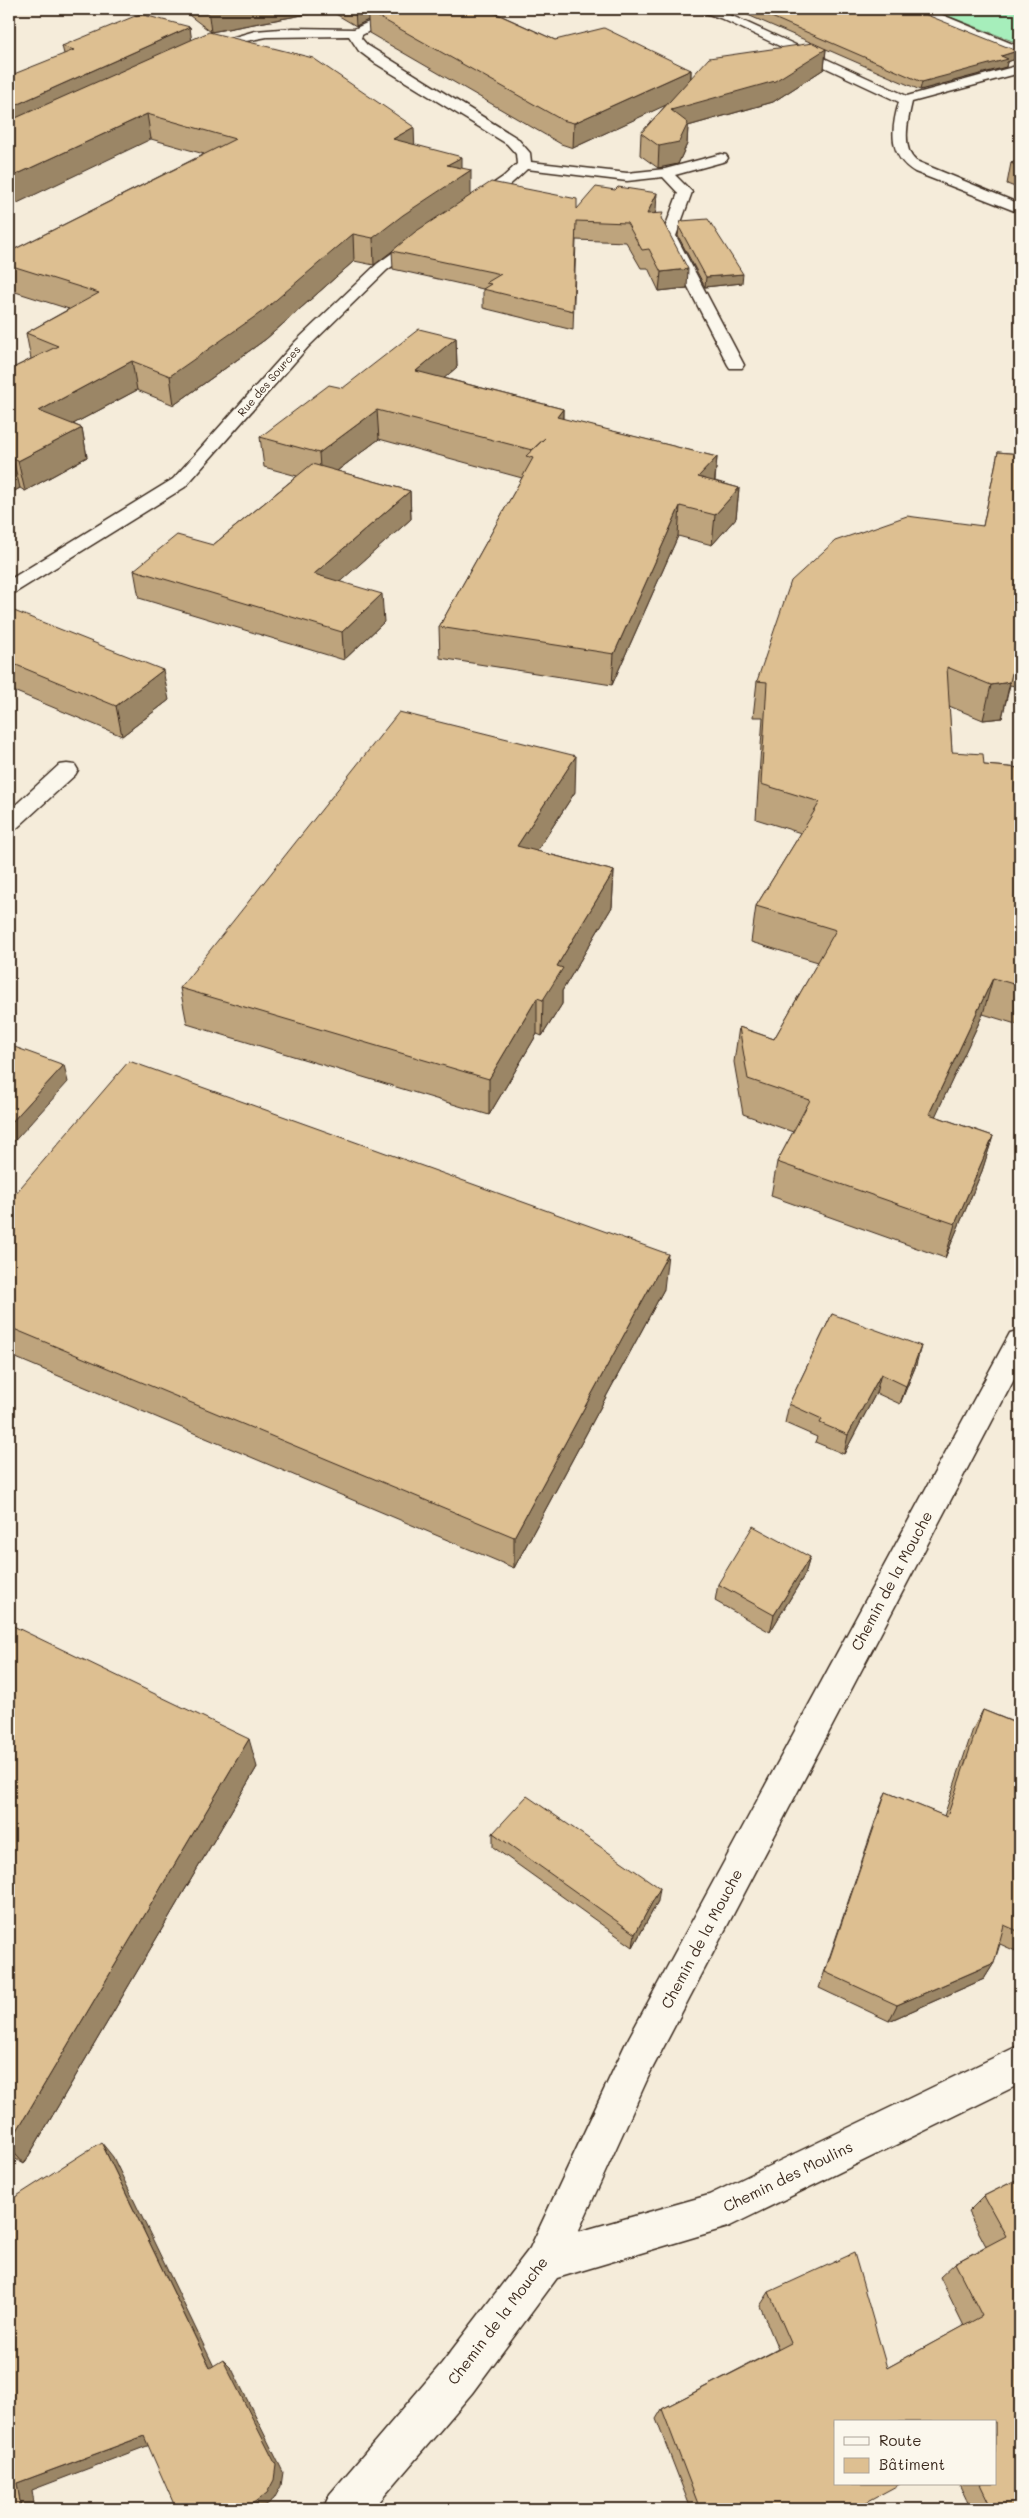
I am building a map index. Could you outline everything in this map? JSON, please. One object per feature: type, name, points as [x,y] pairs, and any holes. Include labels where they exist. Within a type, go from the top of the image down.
[{"type":"street","points":[[189,60],[225,43],[255,35],[306,32],[356,33],[405,9]]},
{"type":"street","points":[[700,9],[724,16],[906,100],[1020,69]]},
{"type":"street","points":[[918,9],[1020,51]]},
{"type":"street","points":[[724,16],[740,11]]},
{"type":"street","points":[[356,33],[356,38],[363,48],[379,60],[512,142],[523,153],[524,165]]},
{"type":"street","points":[[906,100],[901,139],[903,156],[909,162],[920,169],[1020,209]]},
{"type":"street","points":[[459,213],[508,180],[524,165],[626,177],[666,173],[721,158]]},
{"type":"street","points":[[666,173],[685,192],[669,236],[736,365]]},
{"type":"street","name":"Rue des Sources","points":[[9,588],[179,483],[309,338],[382,267],[435,230]]},
{"type":"street","points":[[9,823],[67,770]]},
{"type":"street","name":"Chemin de la Mouche","points":[[345,2509],[457,2378],[544,2262],[638,2058],[1020,1341]]},
{"type":"street","name":"Chemin des Moulins","points":[[544,2262],[714,2213],[1020,2064]]},
{"type":"green space","points":[[930,9],[1020,9],[1020,44]]},
{"type":"building","points":[[371,9],[486,9],[555,40],[604,28],[691,70],[574,123],[562,120],[368,11]]},
{"type":"building","points":[[753,9],[912,9],[1017,51],[1001,56],[1008,59],[922,82]]},
{"type":"building","points":[[140,14],[190,27],[9,108],[9,76],[74,50],[62,46]]},
{"type":"building","points":[[209,32],[313,58],[414,127],[393,139],[462,157],[447,165],[471,170],[403,215],[373,238],[353,234],[263,311],[170,376],[132,361],[39,411],[82,428],[18,461],[13,459],[9,461],[9,370],[58,346],[26,333],[99,293],[9,265],[9,252],[235,139],[147,114],[9,178],[9,121]]},
{"type":"building","points":[[813,43],[826,49],[775,81],[671,110],[688,123],[679,142],[659,146],[641,133],[709,58]]},
{"type":"building","points":[[1020,160],[1020,167],[1011,163]]},
{"type":"building","points":[[491,182],[577,199],[577,209],[596,187],[615,190],[618,187],[657,193],[647,214],[663,213],[661,218],[688,269],[661,272],[649,249],[642,250],[627,223],[576,221],[573,311],[483,289],[491,284],[486,283],[501,274],[392,251],[415,232]]},
{"type":"building","points":[[708,219],[743,274],[706,277],[679,227],[681,221]]},
{"type":"building","points":[[419,329],[456,338],[416,371],[563,409],[557,417],[717,457],[698,477],[739,488],[715,515],[680,506],[614,654],[439,627],[533,458],[526,456],[545,438],[532,450],[377,410],[319,453],[260,437],[329,385],[343,388]]},
{"type":"building","points":[[998,452],[1020,454],[1020,651],[1017,650],[1010,682],[991,685],[947,667],[952,752],[983,754],[984,765],[1020,768],[1020,986],[993,978],[929,1114],[993,1136],[955,1224],[777,1162],[810,1100],[748,1079],[739,1027],[774,1039],[836,930],[756,906],[820,802],[761,784],[767,682],[757,681],[791,581],[835,541],[907,516],[983,526]]},
{"type":"building","points":[[312,464],[410,491],[314,574],[382,594],[342,632],[134,570],[177,535],[213,545]]},
{"type":"building","points":[[9,609],[163,670],[116,706],[9,662]]},
{"type":"building","points":[[399,712],[576,756],[517,846],[614,871],[557,966],[563,968],[543,1000],[537,998],[489,1079],[180,988]]},
{"type":"building","points":[[9,1045],[64,1065],[9,1125]]},
{"type":"building","points":[[129,1061],[668,1254],[514,1537],[9,1327],[9,1201]]},
{"type":"building","points":[[832,1314],[921,1346],[906,1386],[881,1374],[848,1435],[820,1423],[822,1419],[789,1404]]},
{"type":"building","points":[[753,1526],[810,1557],[774,1615],[718,1584]]},
{"type":"building","points":[[9,1624],[249,1739],[9,2144]]},
{"type":"building","points":[[983,1710],[1020,1725],[1020,1932],[1004,1925],[994,1963],[897,2005],[825,1972],[886,1792],[947,1817]]},
{"type":"building","points":[[527,1796],[660,1888],[635,1934],[493,1833]]},
{"type":"building","points":[[101,2142],[210,2368],[223,2360],[276,2465],[274,2480],[267,2493],[245,2509],[176,2509],[144,2436],[17,2483],[21,2509],[9,2509],[9,2201]]},
{"type":"building","points":[[1020,2178],[1020,2509],[992,2509],[981,2486],[996,2486],[996,2420],[834,2420],[834,2486],[896,2486],[861,2505],[863,2509],[700,2509],[662,2409],[791,2343],[769,2292],[854,2253],[887,2368],[982,2316],[955,2263],[1006,2236],[984,2196]]}]
